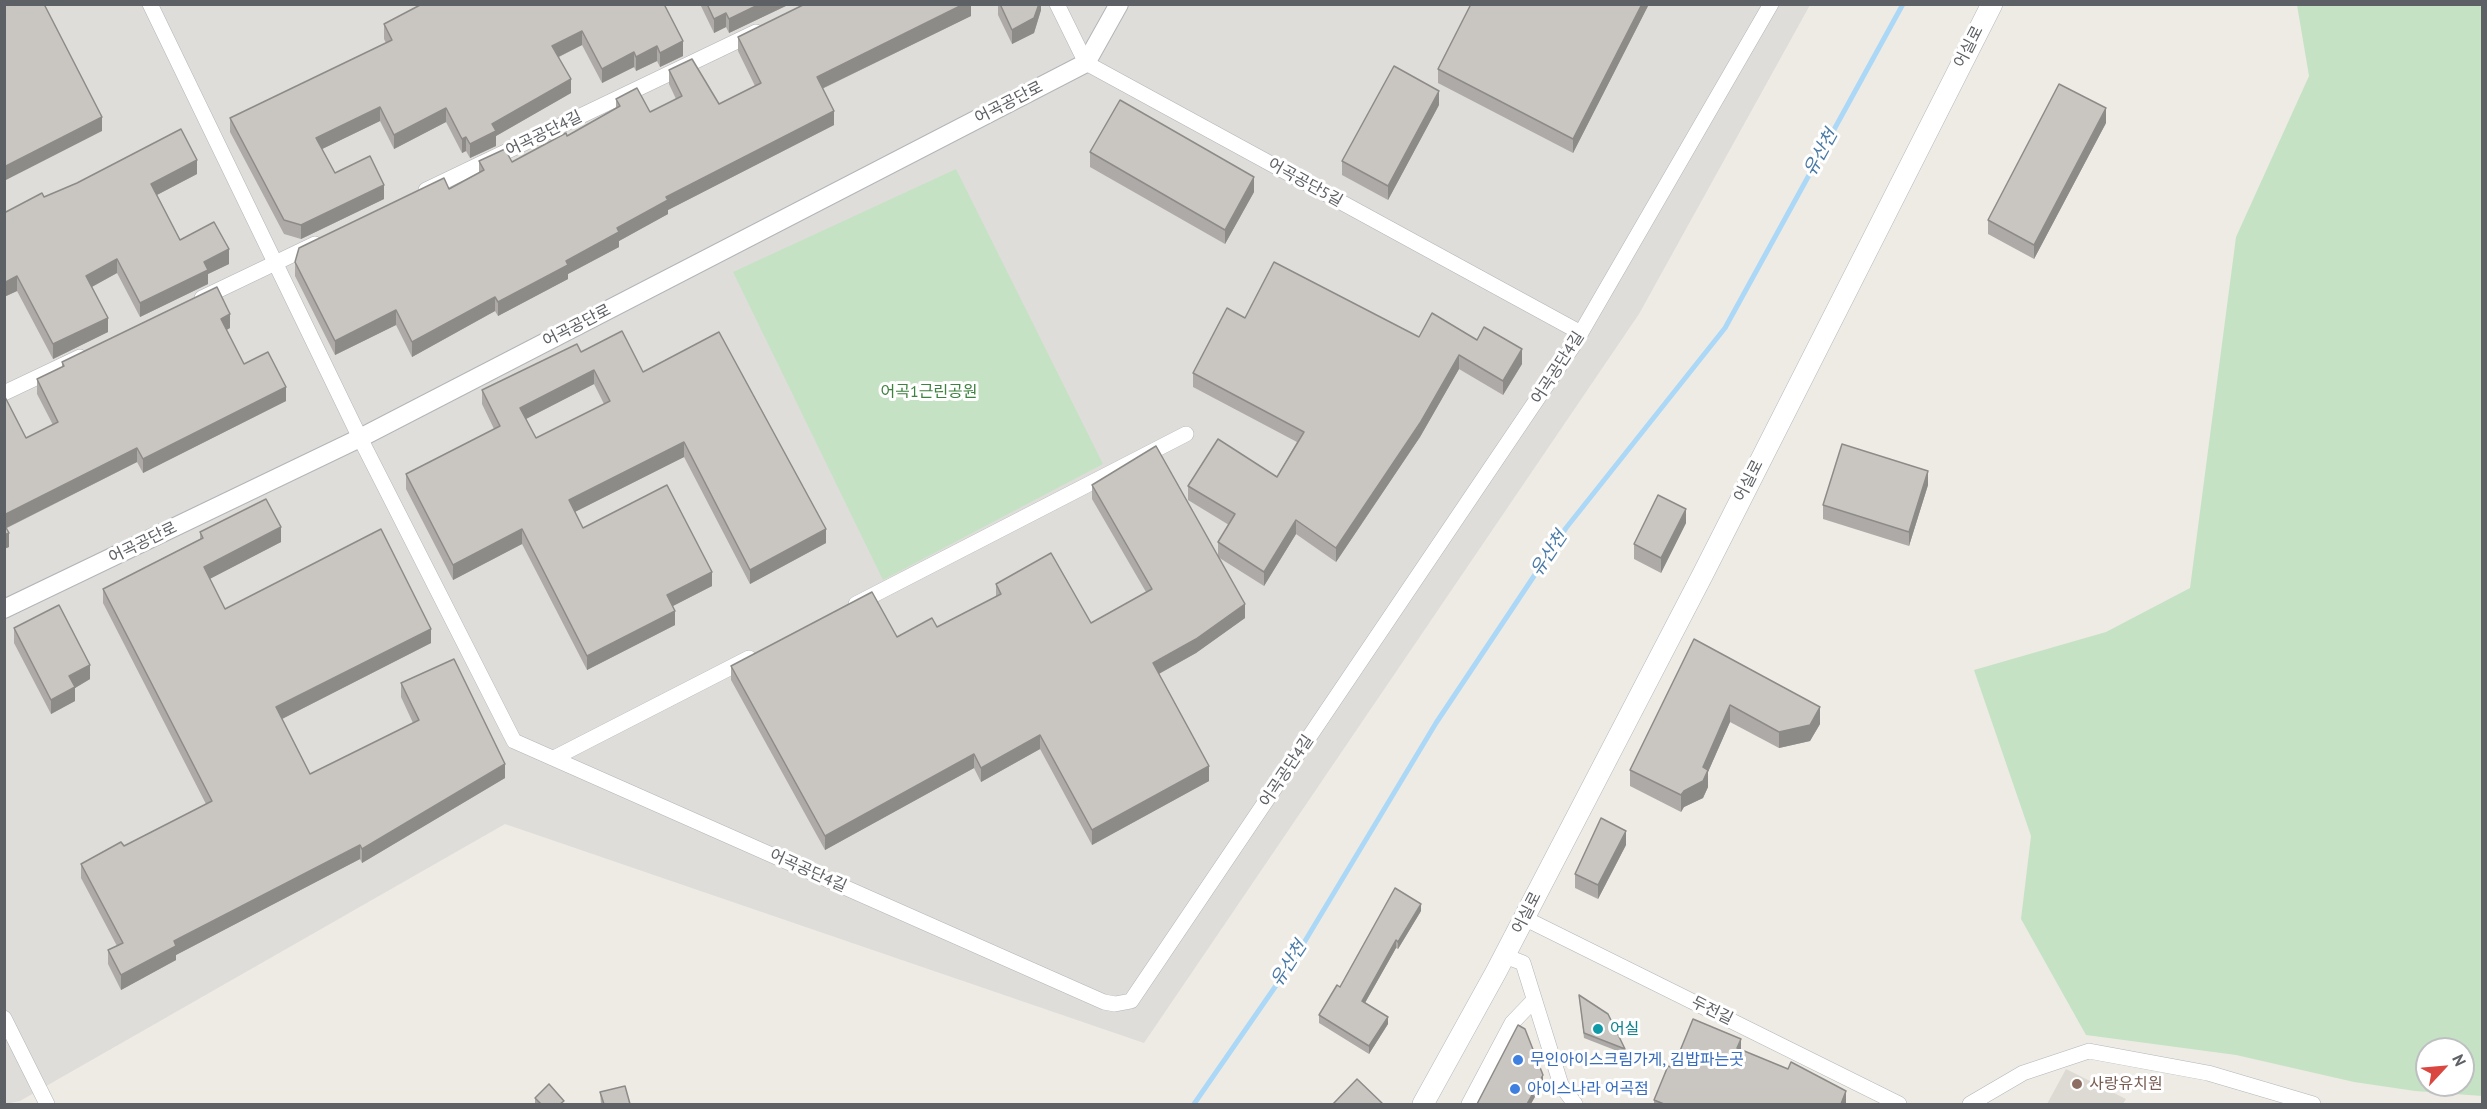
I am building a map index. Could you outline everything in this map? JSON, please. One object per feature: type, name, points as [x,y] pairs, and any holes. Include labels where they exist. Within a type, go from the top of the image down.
[{"type":"main road","name":"어실로","points":[[1423,1104],[1505,956],[1992,4]]},
{"type":"street","name":"어곡공단4길","points":[[150,4],[360,438],[514,741],[1104,1002],[1115,1004],[1131,1001],[1581,333],[1771,4]]},
{"type":"street","points":[[1057,4],[1086,63]]},
{"type":"street","points":[[1086,63],[1119,4]]},
{"type":"street","name":"어곡공단4길","points":[[415,196],[770,25]]},
{"type":"street","name":"어곡공단5길","points":[[1086,63],[1581,333]]},
{"type":"street","name":"어곡공단로","points":[[4,609],[360,438],[1086,63]]},
{"type":"street","points":[[192,303],[329,237]]},
{"type":"street","points":[[4,393],[98,348]]},
{"type":"street","points":[[838,613],[1186,435]]},
{"type":"street","points":[[554,758],[765,650]]},
{"type":"street","name":"두전길","points":[[1524,918],[1899,1104]]},
{"type":"street","points":[[1505,956],[1523,963],[1561,1085],[1575,1104]]},
{"type":"street","points":[[1468,1104],[1512,1023],[1534,1000]]},
{"type":"street","points":[[4,1018],[47,1104]]},
{"type":"street","points":[[1970,1104],[2023,1073],[2090,1051],[2208,1073],[2313,1104]]},
{"type":"shaded area","points":[[5,5],[1810,5],[1639,314],[1144,1043],[505,824],[20,1101],[5,1104]]},
{"type":"shaded area","name":"사랑유치원","points":[[2066,1069],[2126,1099],[2123,1104],[2047,1104]]},
{"type":"green space","points":[[2297,5],[2482,5],[2482,1096],[2475,1095],[2475,1037],[2415,1037],[2415,1091],[2354,1082],[2236,1055],[2086,1035],[2021,919],[2031,836],[1974,670],[2106,632],[2190,588],[2236,237],[2309,76]]},
{"type":"green space","name":"어곡1근린공원","points":[[956,169],[1103,464],[883,580],[733,272]]},
{"type":"building","points":[[4,4],[44,4],[102,117],[4,167]]},
{"type":"building","points":[[422,4],[664,4],[683,41],[660,53],[657,46],[636,57],[634,52],[602,69],[582,31],[552,46],[571,79],[492,124],[496,131],[470,144],[466,137],[462,139],[446,108],[394,135],[380,107],[316,138],[335,173],[370,156],[384,185],[301,225],[284,220],[230,118],[392,40],[384,24]]},
{"type":"building","points":[[707,4],[760,4],[729,19],[726,13],[714,19]]},
{"type":"building","points":[[805,4],[964,4],[817,77],[834,111],[666,197],[668,200],[617,228],[619,232],[566,261],[568,265],[498,302],[495,297],[412,342],[396,310],[335,341],[295,262],[299,248],[444,178],[449,189],[484,170],[479,161],[505,149],[512,162],[566,133],[567,136],[620,106],[616,99],[637,88],[650,112],[682,96],[669,70],[692,59],[719,104],[761,83],[738,37]]},
{"type":"building","points":[[1000,4],[1039,4],[1034,18],[1012,30]]},
{"type":"building","points":[[1471,4],[1642,4],[1573,139],[1438,69]]},
{"type":"building","points":[[1394,66],[1439,91],[1388,186],[1342,161]]},
{"type":"building","points":[[2059,84],[2106,108],[2034,245],[1988,220]]},
{"type":"building","points":[[1120,100],[1254,177],[1225,230],[1090,152]]},
{"type":"building","points":[[181,129],[197,160],[151,184],[180,240],[214,222],[229,249],[204,262],[208,270],[140,303],[117,259],[86,276],[108,318],[53,344],[17,276],[4,283],[4,213],[42,193],[44,197],[77,183]]},
{"type":"building","points":[[1274,262],[1419,337],[1432,313],[1477,340],[1484,327],[1522,349],[1503,381],[1459,355],[1420,423],[1336,548],[1296,520],[1264,572],[1218,542],[1235,514],[1188,486],[1218,439],[1277,477],[1304,432],[1193,373],[1227,308],[1245,318]]},
{"type":"building","points":[[217,287],[230,314],[221,319],[244,364],[268,352],[286,387],[143,459],[137,448],[4,515],[4,395],[26,438],[58,422],[37,379],[64,366],[62,362]]},
{"type":"building","points":[[622,331],[643,372],[719,332],[826,529],[750,570],[684,442],[569,500],[583,528],[667,485],[712,572],[667,595],[675,611],[587,656],[522,529],[453,565],[406,474],[500,426],[482,390],[577,344],[581,352]],"holes":[[[594,370],[610,401],[536,438],[520,408]]]},
{"type":"building","points":[[1842,444],[1928,471],[1909,532],[1823,505]]},
{"type":"building","points":[[1156,446],[1245,604],[1196,639],[1153,663],[1209,766],[1092,830],[1040,735],[981,768],[974,754],[825,836],[731,666],[872,592],[897,637],[932,618],[937,627],[1001,594],[996,584],[1051,553],[1091,623],[1152,589],[1092,485]]},
{"type":"building","points":[[1658,495],[1686,509],[1661,558],[1634,544]]},
{"type":"building","points":[[266,499],[281,527],[204,567],[225,609],[381,529],[431,629],[276,707],[310,774],[419,720],[401,683],[454,659],[505,764],[362,849],[360,845],[174,941],[176,946],[121,975],[108,950],[123,943],[81,864],[121,842],[124,846],[212,801],[103,589],[203,538],[200,532]]},
{"type":"building","points":[[4,524],[9,533],[4,535]]},
{"type":"building","points":[[59,605],[90,665],[69,676],[75,687],[51,700],[14,628]]},
{"type":"building","points":[[1694,639],[1820,707],[1810,725],[1779,732],[1730,705],[1703,767],[1708,770],[1703,781],[1681,795],[1630,770]]},
{"type":"building","points":[[1601,818],[1626,831],[1598,885],[1575,874]]},
{"type":"building","points":[[1395,888],[1421,904],[1398,942],[1396,940],[1362,1001],[1388,1017],[1369,1046],[1319,1015],[1337,985],[1340,987]]},
{"type":"building","name":"어실","points":[[1579,995],[1608,1014],[1625,1049],[1584,1033]]},
{"type":"building","points":[[1693,1019],[1741,1039],[1737,1048],[1788,1069],[1791,1062],[1846,1091],[1841,1104],[1664,1104],[1654,1100],[1668,1066],[1673,1068]]},
{"type":"building","name":"무인아이스크림가게, 김밥파는곳","points":[[1518,1025],[1525,1029],[1543,1075],[1527,1104],[1477,1104]]},
{"type":"building","points":[[1357,1079],[1383,1104],[1333,1104]]},
{"type":"building","points":[[549,1084],[564,1101],[560,1104],[541,1104],[535,1098]]},
{"type":"building","points":[[625,1086],[630,1104],[604,1104],[600,1092]]},
{"type":"waterway","name":"유산천","points":[[1194,1104],[1293,961],[1436,723],[1566,528],[1725,328],[1903,4]]},
{"type":"place","name":"어실","points":[[1598,1029]]},
{"type":"place","name":"무인아이스크림가게, 김밥파는곳","points":[[1518,1060]]},
{"type":"place","name":"사랑유치원","points":[[2077,1084]]},
{"type":"place","name":"아이스나라 어곡점","points":[[1515,1089]]}]
